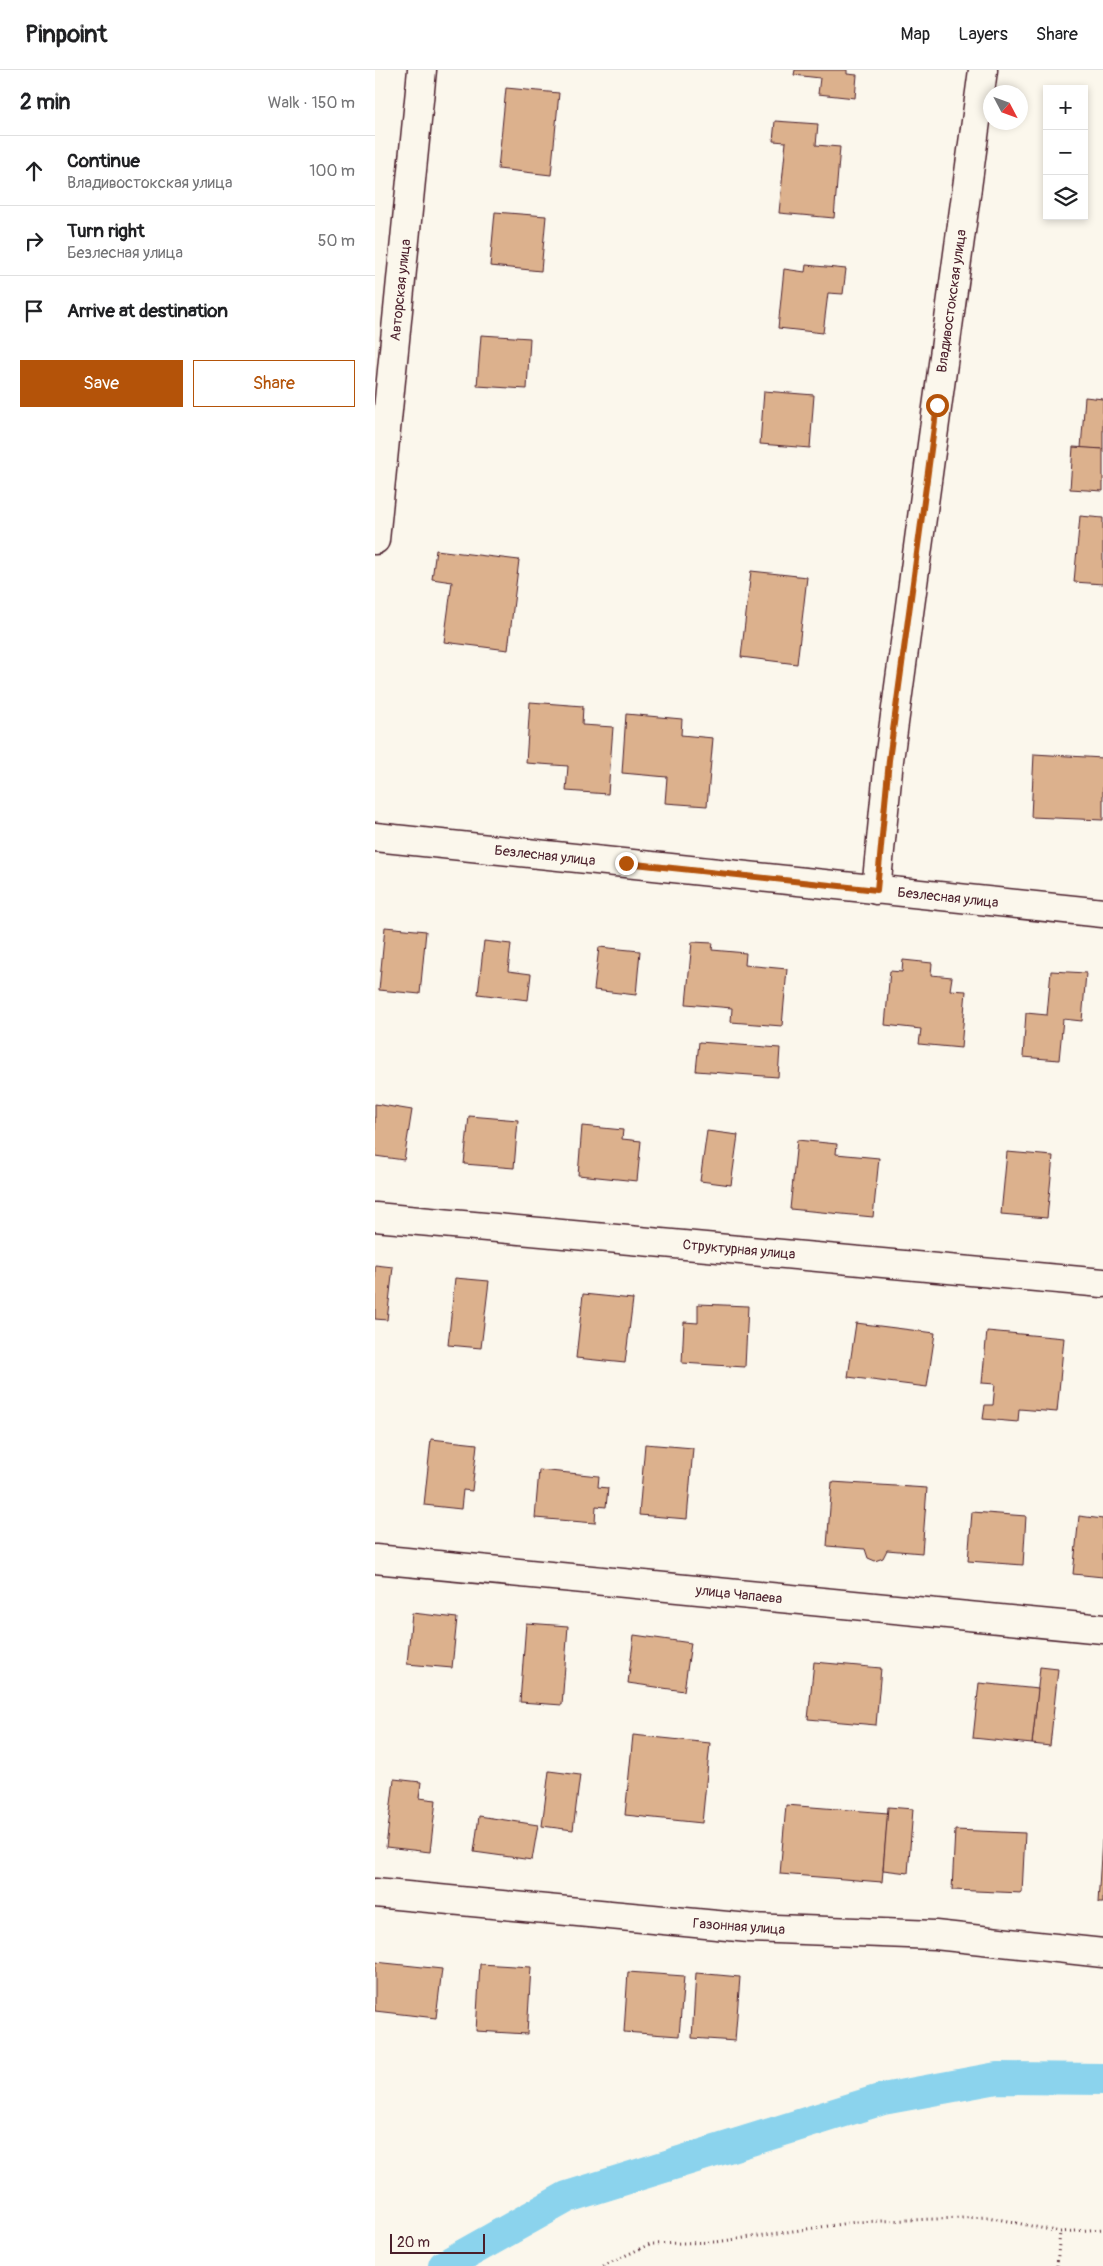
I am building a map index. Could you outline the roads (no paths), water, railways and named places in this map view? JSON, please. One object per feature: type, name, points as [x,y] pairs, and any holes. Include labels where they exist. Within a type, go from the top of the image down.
[{"type":"street","name":"Авторская улица","points":[[375,540],[423,70]]},
{"type":"street","name":"Владивостокская улица","points":[[877,890],[889,760],[983,70]]},
{"type":"street","name":"Безлесная улица","points":[[375,837],[1103,913]]},
{"type":"street","name":"Структурная улица","points":[[375,1217],[1103,1283]]},
{"type":"street","name":"улица Чапаева","points":[[375,1559],[1103,1629]]},
{"type":"street","name":"Газонная улица","points":[[375,1893],[749,1928],[935,1935],[1103,1953]]},
{"type":"waterway","points":[[444,2266],[567,2197],[883,2099],[997,2078],[1103,2079]]}]
